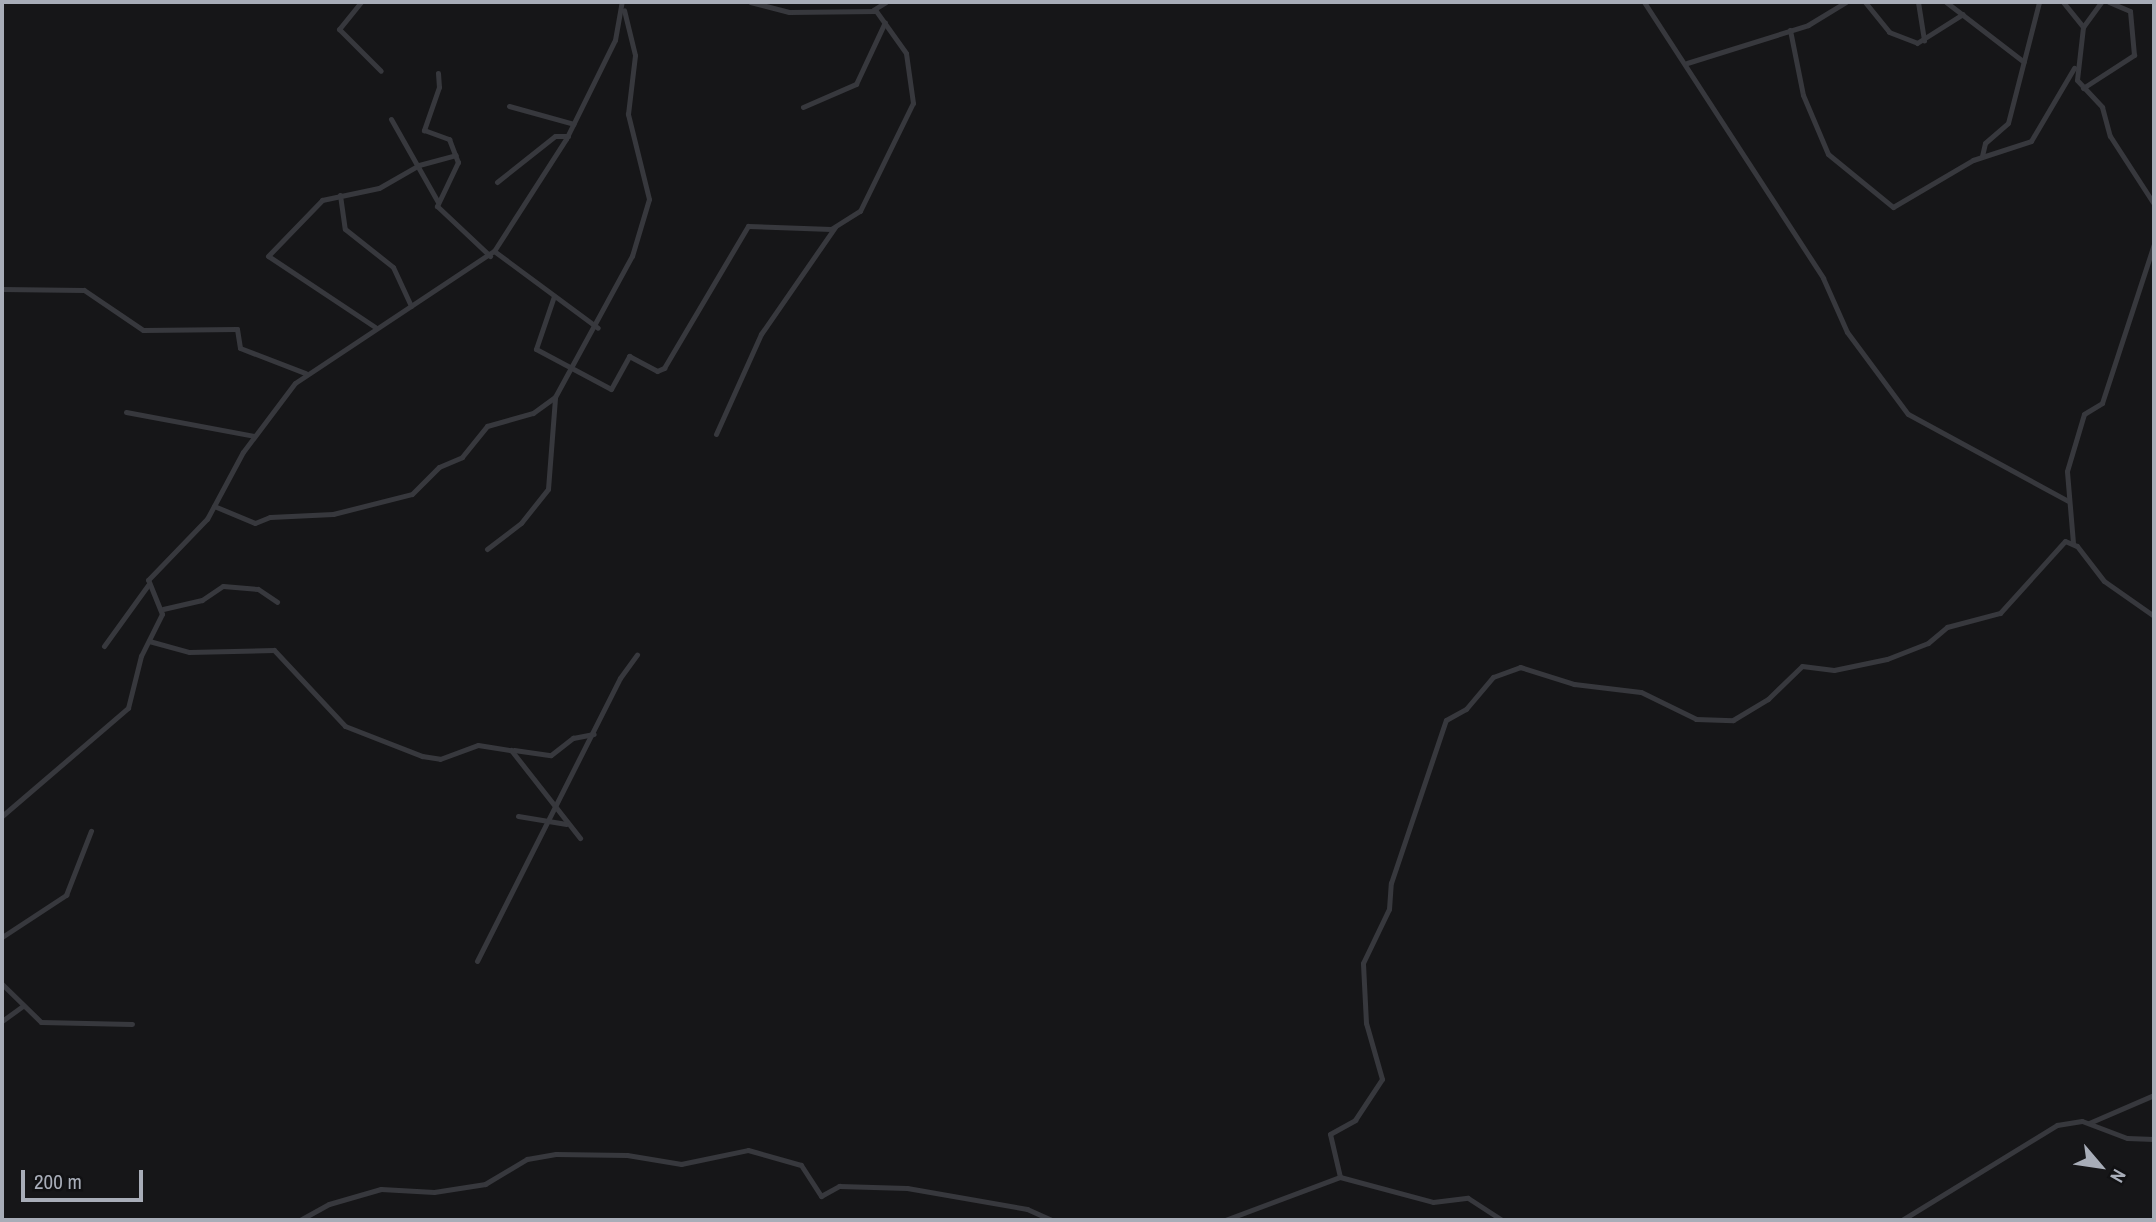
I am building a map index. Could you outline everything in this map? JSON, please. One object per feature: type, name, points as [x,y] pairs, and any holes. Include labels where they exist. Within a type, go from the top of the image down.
[{"type":"street","points":[[361,2],[339,29],[381,71]]},
{"type":"street","points":[[750,2],[789,12],[873,10],[886,2]]},
{"type":"street","points":[[1644,2],[1687,63],[1829,287],[1847,332],[1908,414],[2068,501]]},
{"type":"street","points":[[1687,63],[1790,30],[1846,2]]},
{"type":"street","points":[[1865,2],[1889,32],[1924,41],[1963,14]]},
{"type":"street","points":[[1918,2],[1924,41]]},
{"type":"street","points":[[1947,2],[2024,62]]},
{"type":"street","points":[[1982,156],[1985,143],[2008,123],[2039,2]]},
{"type":"street","points":[[2063,2],[2083,27]]},
{"type":"street","points":[[1790,30],[1803,95],[1828,154],[1892,207],[1982,156],[2031,141],[2074,68],[2083,27],[2101,2]]},
{"type":"street","points":[[2083,88],[2130,60],[2136,47],[2130,11],[2109,2]]},
{"type":"street","points":[[104,646],[148,585],[214,506],[254,436],[305,373],[492,254],[568,136],[615,40],[623,4]]},
{"type":"street","points":[[214,506],[255,523],[332,514],[412,494],[439,467],[462,457],[487,426],[527,416],[555,397],[575,370],[598,328],[634,250],[650,190],[628,114],[635,55],[623,4]]},
{"type":"street","points":[[716,434],[761,334],[835,227],[860,211],[913,103],[909,58],[885,22],[873,10]]},
{"type":"street","points":[[803,107],[856,84],[885,22]]},
{"type":"street","points":[[2074,68],[2083,88],[2102,107],[2110,136],[2154,204]]},
{"type":"street","points":[[438,73],[439,87],[424,130],[449,139],[456,155],[438,202]]},
{"type":"street","points":[[509,106],[574,124]]},
{"type":"street","points":[[391,119],[438,202],[492,254],[598,328]]},
{"type":"street","points":[[497,182],[555,136],[568,136]]},
{"type":"street","points":[[375,327],[267,258],[322,200],[379,188],[419,165],[456,155]]},
{"type":"street","points":[[340,195],[345,229],[393,267],[411,306]]},
{"type":"street","points":[[554,296],[536,348],[611,389],[629,356],[661,370],[748,226],[835,227]]},
{"type":"street","points":[[1340,1177],[1330,1134],[1355,1120],[1382,1079],[1366,1023],[1363,963],[1389,909],[1391,883],[1446,720],[1466,709],[1484,684],[1520,667],[1574,684],[1641,692],[1696,719],[1733,720],[1768,699],[1802,666],[1834,670],[1887,659],[1928,643],[1947,627],[2000,613],[2063,542],[2068,528],[2067,471],[2084,414],[2102,403],[2154,244]]},
{"type":"street","points":[[2,289],[84,290],[143,330],[237,329],[239,347],[305,373]]},
{"type":"street","points":[[487,549],[521,523],[548,489],[555,397]]},
{"type":"street","points":[[126,412],[254,436]]},
{"type":"street","points":[[2068,528],[2074,543],[2102,578],[2154,616]]},
{"type":"street","points":[[2063,542],[2074,543]]},
{"type":"street","points":[[148,585],[163,609]]},
{"type":"street","points":[[163,609],[202,600],[223,586],[258,589],[277,602]]},
{"type":"street","points":[[2,816],[128,708],[149,641],[163,609]]},
{"type":"street","points":[[149,641],[189,652],[274,650],[345,726],[422,755],[440,759],[478,746],[551,755],[577,736],[594,734]]},
{"type":"street","points":[[477,961],[545,822],[638,655]]},
{"type":"street","points":[[511,750],[566,824],[580,838]]},
{"type":"street","points":[[518,816],[566,824]]},
{"type":"street","points":[[2,937],[65,895],[91,831]]},
{"type":"street","points":[[2,984],[44,1023],[132,1024]]},
{"type":"street","points":[[2,1021],[23,1006]]},
{"type":"street","points":[[2089,1123],[2154,1095]]},
{"type":"street","points":[[1902,1220],[2041,1131],[2068,1121],[2089,1123],[2127,1138],[2154,1139]]},
{"type":"street","points":[[300,1220],[381,1188],[434,1192],[485,1184],[527,1159],[556,1154],[614,1154],[681,1164],[748,1150],[800,1165],[821,1196],[839,1186],[907,1188],[1027,1209],[1052,1220]]},
{"type":"street","points":[[1225,1220],[1340,1177],[1433,1202],[1468,1198],[1502,1220]]}]
